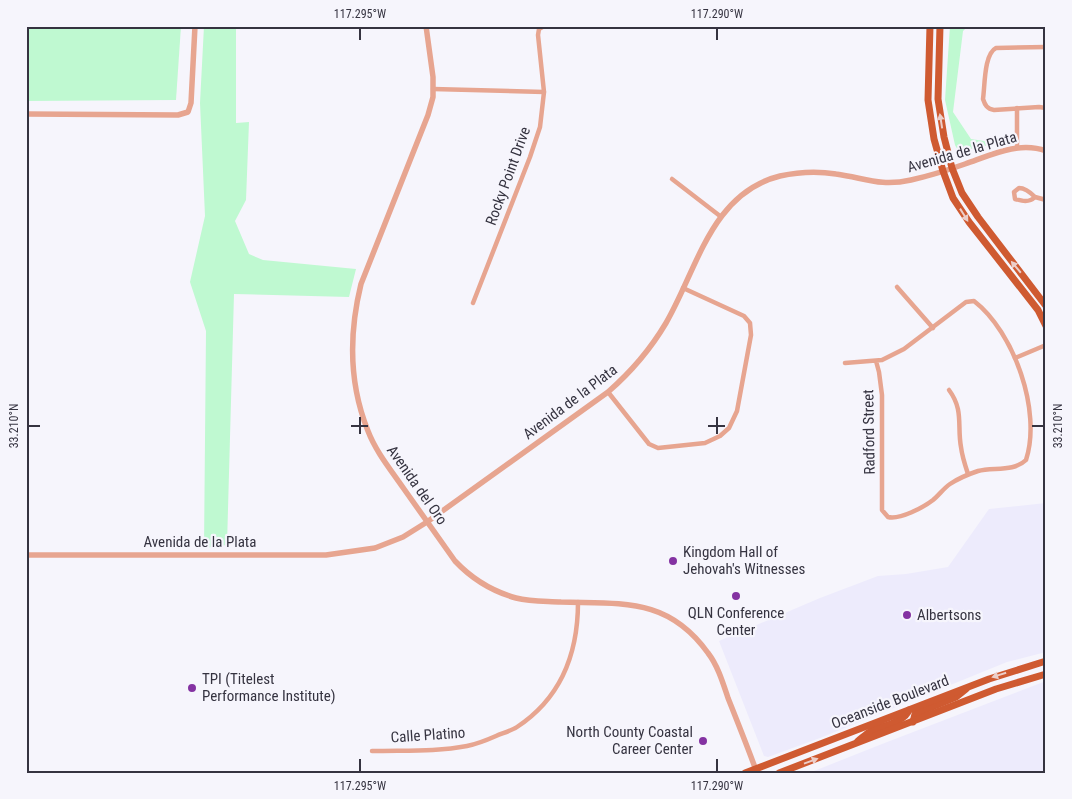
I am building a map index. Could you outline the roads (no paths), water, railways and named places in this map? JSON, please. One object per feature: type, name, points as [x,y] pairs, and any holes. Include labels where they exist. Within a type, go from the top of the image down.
[{"type":"main road","points":[[930,26],[928,100],[934,139],[953,198],[969,222],[1038,310],[1046,326]]},
{"type":"main road","points":[[940,26],[938,99],[944,137],[952,168],[962,193],[978,218],[1046,306]]},
{"type":"main road","points":[[1038,310],[1046,318]]},
{"type":"main road","name":"Oceanside Boulevard","points":[[746,773],[756,771],[967,687],[1046,661]]},
{"type":"main road","name":"Oceanside Boulevard","points":[[779,773],[996,689],[1046,674]]},
{"type":"main road","points":[[912,722],[915,714],[956,697],[967,687]]},
{"type":"main road","points":[[852,746],[869,732],[904,716],[909,712],[909,709]]},
{"type":"street","points":[[26,114],[178,115],[188,112],[191,103],[195,26]]},
{"type":"street","name":"Avenida del Oro","points":[[426,26],[433,97],[428,116],[361,284],[355,310],[353,367],[357,393],[368,431],[386,463],[455,561],[465,572],[487,586],[525,600],[625,603],[644,607],[676,621],[692,635],[709,654],[718,671],[756,771]]},
{"type":"street","name":"Rocky Point Drive","points":[[473,303],[533,149],[542,114],[544,92],[538,35],[539,29],[544,26]]},
{"type":"street","points":[[1046,47],[996,48],[991,50],[988,57],[984,99],[985,105],[994,110],[1046,108]]},
{"type":"street","points":[[433,89],[544,92]]},
{"type":"street","points":[[1017,108],[1017,147]]},
{"type":"street","name":"Avenida de la Plata","points":[[26,555],[326,555],[376,548],[403,537],[427,522],[608,392],[631,371],[652,346],[666,322],[698,254],[720,216],[736,199],[755,186],[778,176],[800,172],[834,174],[879,183],[900,182],[943,171],[1017,147],[1031,147],[1046,151]]},
{"type":"street","points":[[672,179],[720,216]]},
{"type":"street","points":[[1035,197],[1032,200],[1023,202],[1015,198],[1014,192],[1018,188],[1022,188],[1035,197],[1046,200]]},
{"type":"street","points":[[897,287],[933,328]]},
{"type":"street","points":[[608,392],[649,444],[654,447],[702,444],[720,436],[728,428],[737,411],[751,335],[750,323],[744,316],[683,288]]},
{"type":"street","points":[[845,363],[876,361],[904,349],[966,302],[974,301],[990,316],[1008,342],[1014,358],[1028,401],[1030,427],[1029,450],[1026,460],[1014,467],[981,470],[968,474],[961,446],[960,417],[956,399],[949,390]]},
{"type":"street","points":[[1014,358],[1046,345]]},
{"type":"street","name":"Radford Street","points":[[876,361],[882,395],[882,510],[884,514],[888,517],[898,518],[926,505],[949,484],[968,474]]},
{"type":"street","name":"Calle Platino","points":[[372,751],[447,749],[466,746],[480,743],[516,728],[535,713],[555,689],[566,671],[574,648],[578,602]]},
{"type":"place","name":"Kingdom Hall of Jehovah's Witnesses","points":[[673,561]]},
{"type":"place","name":"QLN Conference Center","points":[[736,596]]},
{"type":"place","name":"Albertsons","points":[[907,615]]},
{"type":"place","name":"TPI (Titelest Performance Institute)","points":[[192,688]]},
{"type":"place","name":"North County Coastal Career Center","points":[[703,741]]}]
